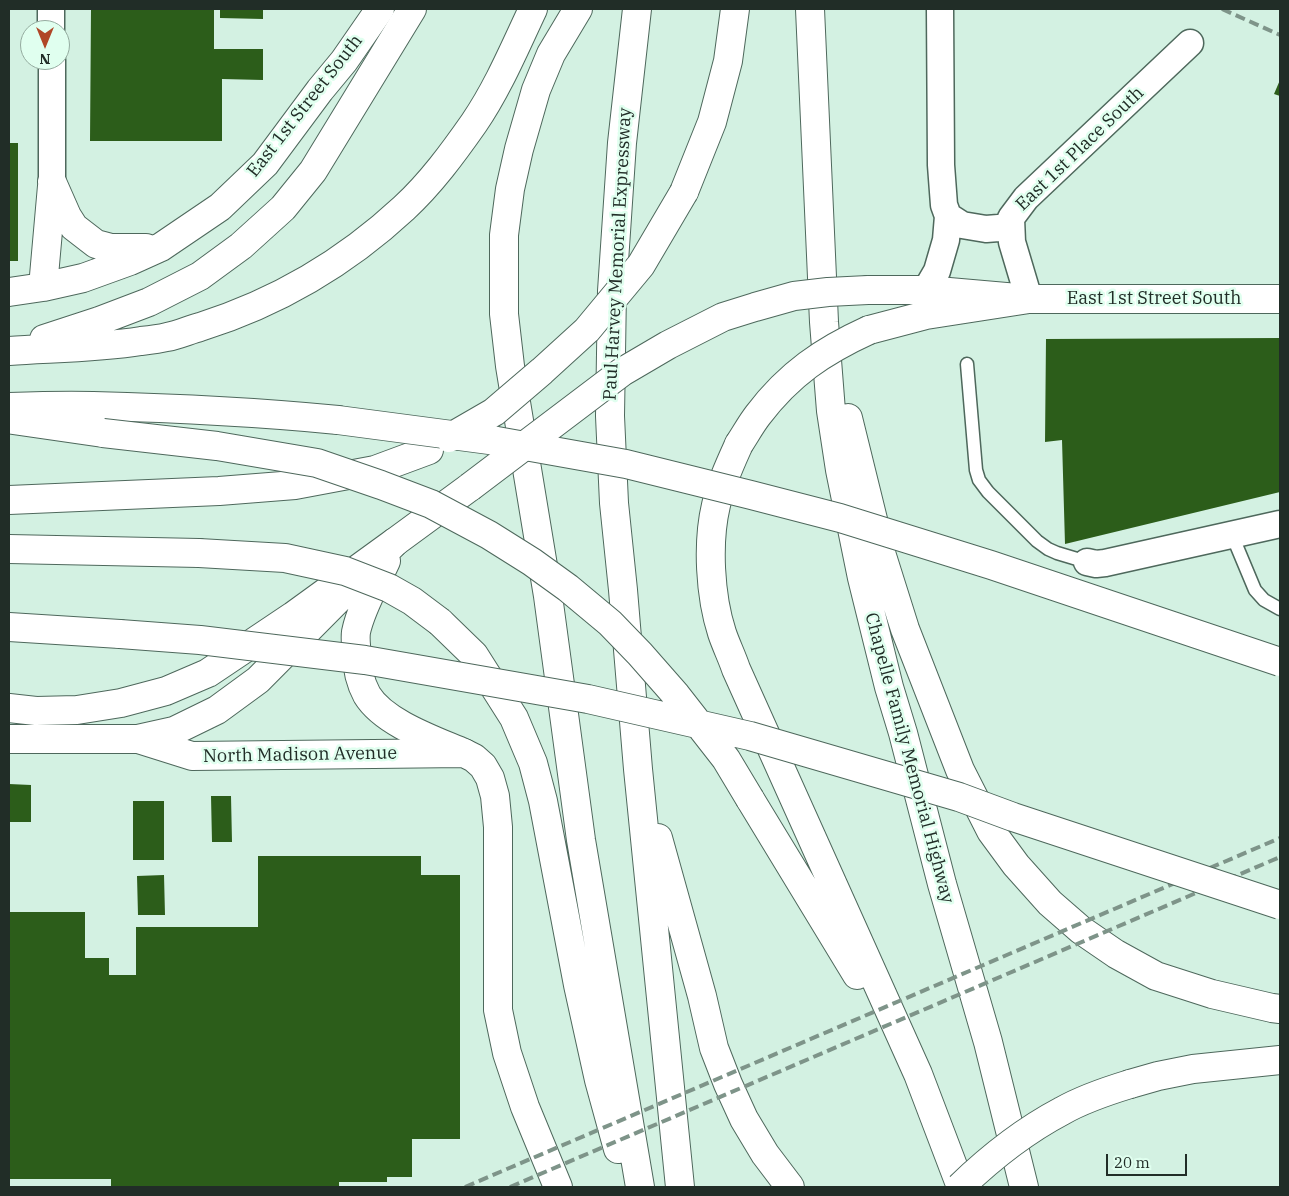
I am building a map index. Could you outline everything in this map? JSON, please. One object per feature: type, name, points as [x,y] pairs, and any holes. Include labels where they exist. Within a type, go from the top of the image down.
[{"type":"main road","name":"East 1st Street South","points":[[9,292],[83,278],[130,261],[161,247],[220,207],[265,164],[344,61],[380,9]]},
{"type":"main road","points":[[10,351],[149,302],[200,276],[241,246],[283,208],[313,171],[412,9]]},
{"type":"main road","points":[[10,351],[117,345],[167,337],[254,308],[330,267],[367,240],[398,213],[438,170],[475,121],[501,76],[533,9]]},
{"type":"main road","points":[[578,9],[551,54],[536,90],[519,149],[510,189],[504,235],[504,314],[510,366],[548,596],[582,840],[640,1187]]},
{"type":"main road","name":"Paul Harvey Memorial Expressway","points":[[637,9],[622,143],[612,291],[610,416],[614,503],[638,769]]},
{"type":"main road","points":[[9,500],[219,491],[294,485],[376,470],[429,450],[494,412],[587,330],[641,265],[684,192],[712,122],[728,61],[735,9]]},
{"type":"main road","points":[[810,9],[824,322],[882,556],[905,629],[960,770],[991,831],[1016,865],[1050,903],[1081,930],[1116,954],[1156,976],[1212,994],[1280,1009]]},
{"type":"main road","points":[[52,182],[74,227],[96,244],[112,248],[161,247]]},
{"type":"main road","points":[[42,287],[52,182]]},
{"type":"main road","points":[[9,708],[36,711],[77,710],[121,703],[166,691],[208,673],[293,616],[395,542],[622,372],[668,345],[723,317],[794,296],[828,292],[926,290],[1028,299]]},
{"type":"main road","name":"East 1st Street South","points":[[1028,299],[1280,299]]},
{"type":"main road","points":[[1028,299],[926,315],[869,330],[820,355],[779,389],[757,416],[739,444],[725,476],[716,504],[713,523],[712,576],[715,603],[722,633],[918,1074],[961,1187],[1034,1127],[1063,1110],[1099,1094],[1158,1076],[1193,1069],[1280,1060]]},
{"type":"main road","name":"Chapelle Family Memorial Highway","points":[[824,322],[830,411],[862,578],[942,884],[988,1042],[1024,1187]]},
{"type":"main road","points":[[9,407],[92,406],[290,415],[497,441],[626,464],[840,518],[981,562],[1280,662]]},
{"type":"main road","points":[[9,420],[217,446],[318,463],[431,504],[489,535],[532,562],[568,588],[610,623],[676,695],[726,759],[918,1074]]},
{"type":"main road","points":[[9,740],[138,739],[174,731],[217,710],[258,680],[395,542]]},
{"type":"main road","points":[[395,542],[362,613],[356,633],[359,678],[367,696],[378,708],[395,721],[474,758],[483,766],[490,778],[495,796],[498,827],[498,1010],[507,1053],[522,1098],[558,1187]]},
{"type":"main road","points":[[9,549],[285,558],[345,571],[389,588],[412,601],[440,622],[474,655],[514,718],[533,763],[543,801],[578,985],[599,1080],[628,1187]]},
{"type":"main road","points":[[9,627],[200,640],[364,660],[588,699],[731,732],[855,766],[958,797],[1280,905]]},
{"type":"main road","name":"North Madison Avenue","points":[[138,739],[192,756],[464,753]]},
{"type":"main road","points":[[638,769],[680,1187]]},
{"type":"main road","points":[[638,769],[702,996],[714,1048],[744,1119],[764,1154],[790,1187]]},
{"type":"street","points":[[926,290],[940,263],[946,240],[948,216],[944,204],[941,165],[940,9]]},
{"type":"street","name":"East 1st Place South","points":[[1028,299],[1012,242],[1011,218],[1026,198],[1190,43]]},
{"type":"street","points":[[52,70],[52,182]]},
{"type":"street","points":[[948,216],[962,225],[974,228],[1011,227]]},
{"type":"street","points":[[1086,562],[1106,563],[1280,524]]},
{"type":"lane","points":[[967,364],[976,470],[979,480],[988,492],[1037,541],[1057,553],[1086,562]]},
{"type":"lane","points":[[1232,535],[1255,590],[1264,600],[1280,609]]},
{"type":"building","points":[[91,9],[214,9],[214,49],[263,49],[263,80],[222,79],[222,141],[90,141]]},
{"type":"building","points":[[220,9],[263,9],[263,19],[220,18]]},
{"type":"building","points":[[1280,80],[1280,96],[1274,94]]},
{"type":"building","points":[[9,143],[18,143],[18,261],[9,261]]},
{"type":"building","points":[[1280,338],[1280,492],[1065,544],[1062,440],[1045,442],[1046,339]]},
{"type":"building","points":[[9,784],[31,785],[31,822],[9,822]]},
{"type":"building","points":[[211,796],[231,796],[232,842],[212,842]]},
{"type":"building","points":[[133,801],[164,801],[164,860],[133,860]]},
{"type":"building","points":[[258,856],[421,856],[421,875],[460,875],[460,1139],[412,1139],[412,1177],[387,1177],[387,1182],[339,1182],[339,1187],[111,1187],[111,1179],[9,1179],[9,912],[85,912],[85,958],[109,958],[109,975],[136,975],[136,927],[258,927]]},
{"type":"building","points":[[164,875],[165,915],[138,915],[137,876]]},
{"type":"railway","points":[[1222,9],[1280,35]]},
{"type":"railway","points":[[465,1187],[1280,838]]},
{"type":"railway","points":[[510,1187],[1280,857]]}]
